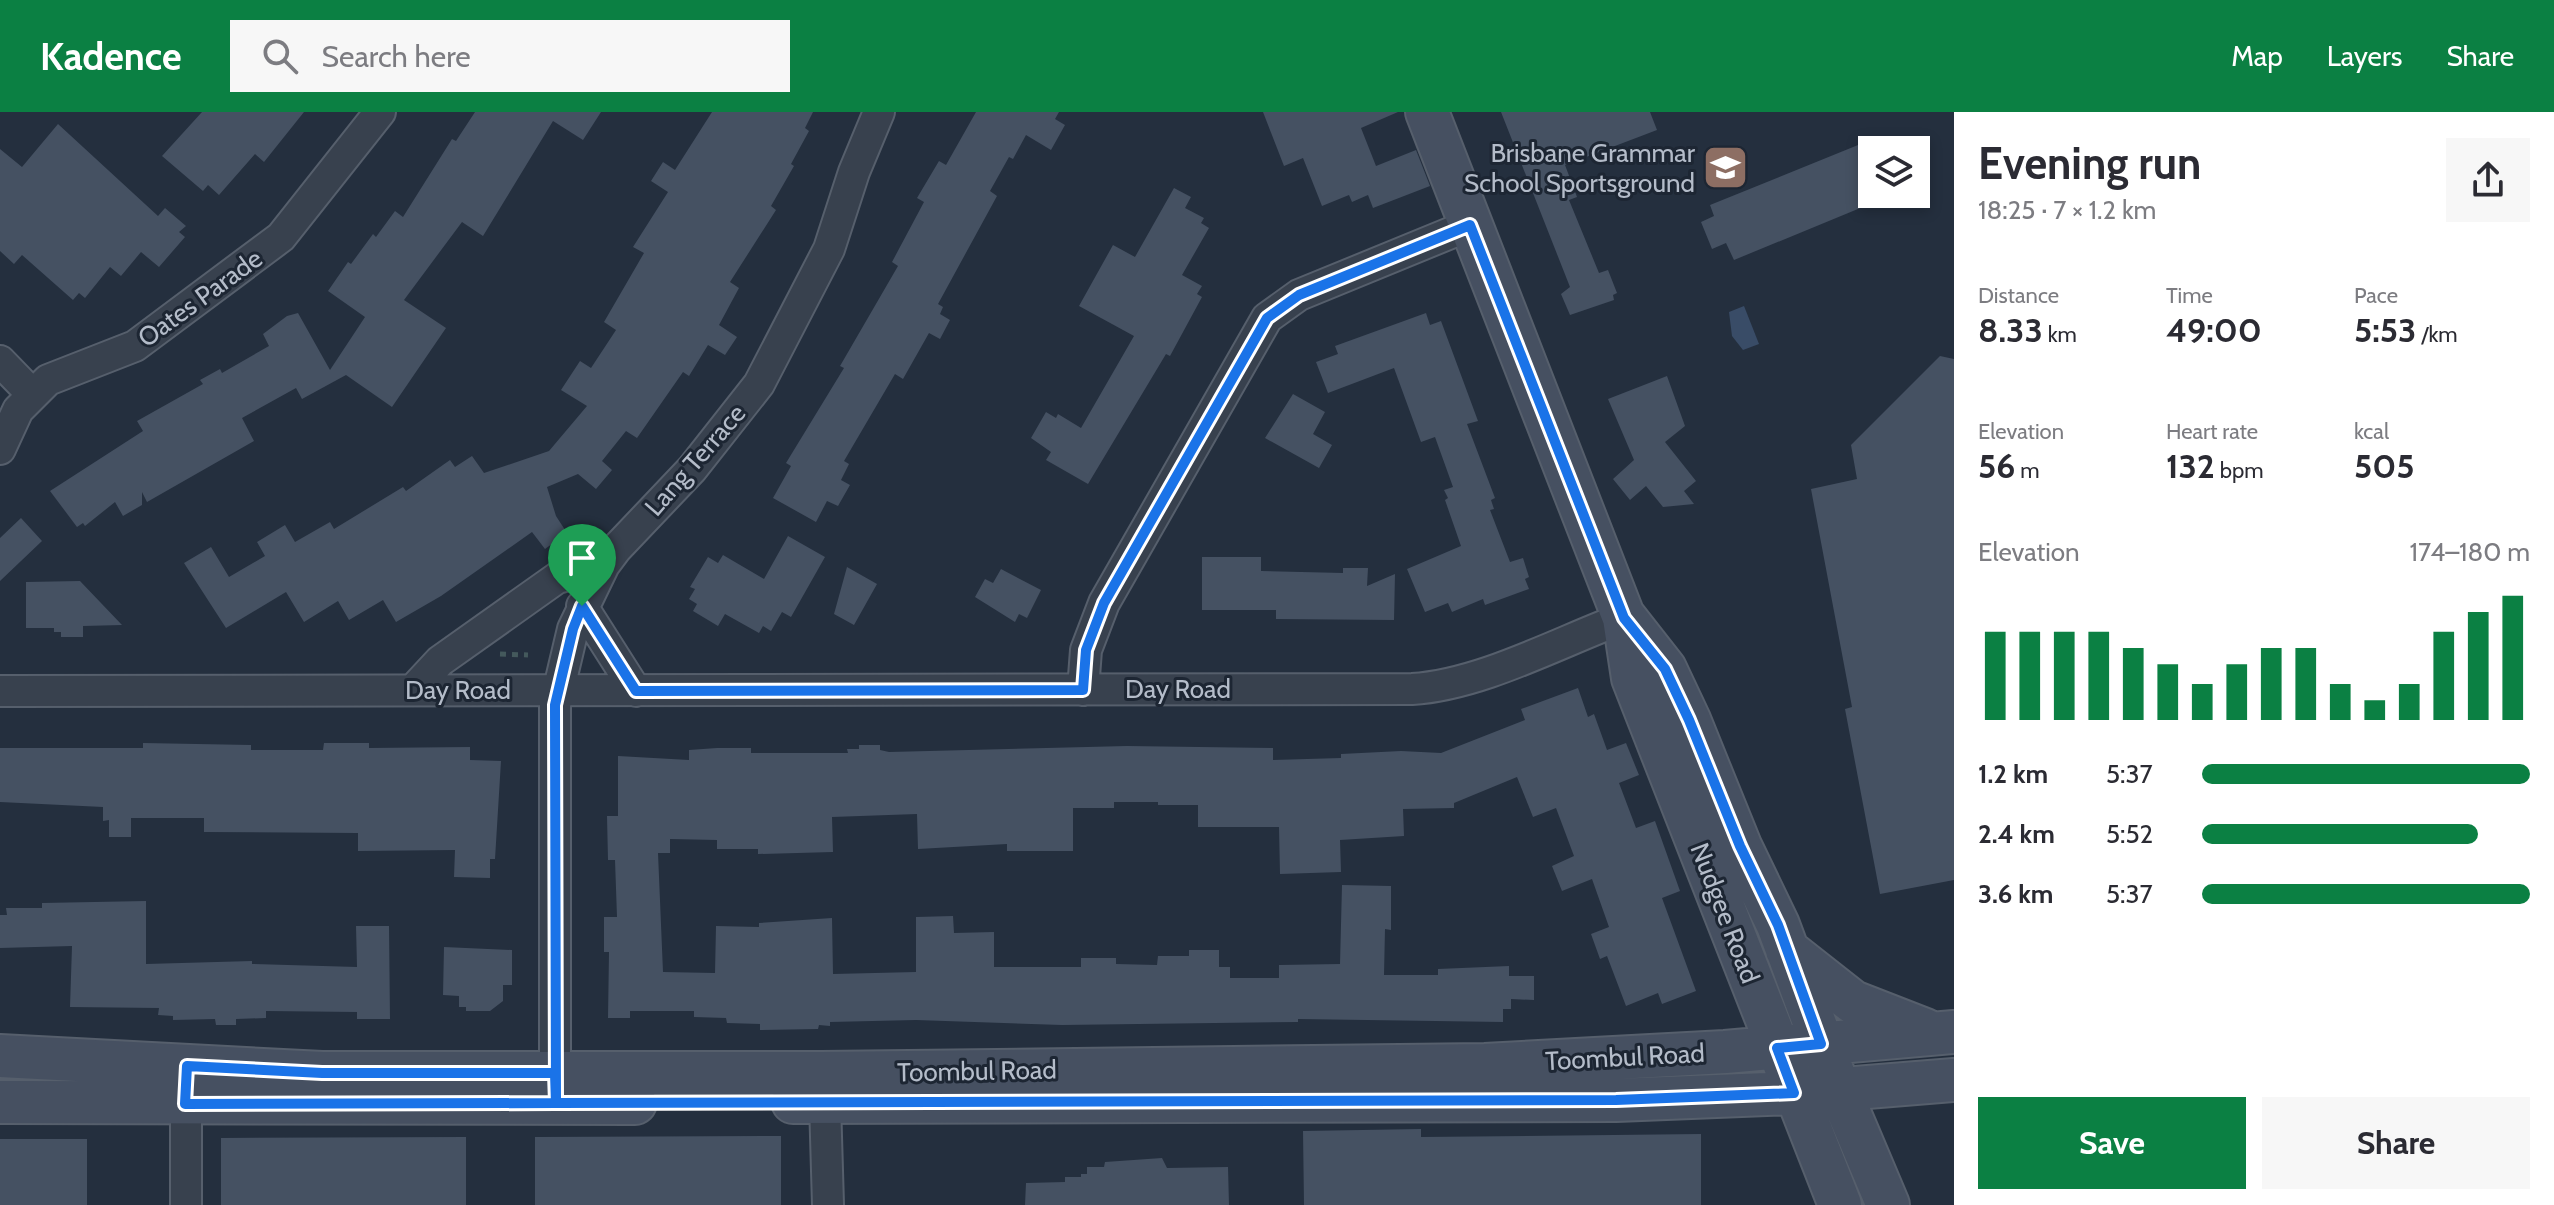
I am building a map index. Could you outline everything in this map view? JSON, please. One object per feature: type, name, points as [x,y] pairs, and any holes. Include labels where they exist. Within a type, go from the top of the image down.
[{"type":"main road","name":"Nudgee Road","points":[[1427,112],[1624,618],[1633,678],[1840,1205]]},
{"type":"main road","name":"Nudgee Road","points":[[1624,618],[1665,669],[1786,948],[1821,1044],[1888,1205]]},
{"type":"main road","points":[[1786,948],[1853,1002],[1944,1033]]},
{"type":"main road","name":"Toombul Road","points":[[555,1088],[1485,1065],[1777,1048],[1944,1033]]},
{"type":"main road","name":"Toombul Road","points":[[0,1056],[186,1085]]},
{"type":"main road","name":"Toombul Road","points":[[0,1102],[337,1073],[825,1102],[1616,1100],[1794,1093],[1954,1080]]},
{"type":"street","name":"Oates Parade","points":[[0,449],[18,410],[32,394],[59,373],[113,358],[135,346],[262,253],[298,220],[380,112]]},
{"type":"street","name":"Lang Terrace","points":[[555,1088],[557,690],[582,606],[604,565],[692,469],[759,384],[825,260],[858,162],[879,112]]},
{"type":"street","points":[[1083,690],[1086,650],[1104,603],[1267,318],[1299,295],[1470,225]]},
{"type":"street","points":[[0,361],[32,394]]},
{"type":"street","points":[[413,690],[440,661],[557,578],[604,565]]},
{"type":"street","points":[[582,606],[636,691]]},
{"type":"street","name":"Day Road","points":[[0,691],[1433,688],[1474,676],[1624,618]]},
{"type":"street","points":[[186,1085],[186,1205]]},
{"type":"street","points":[[825,1102],[828,1205]]},
{"type":"water","points":[[1744,306],[1759,344],[1743,350],[1732,336],[1729,312]]},
{"type":"building","points":[[202,112],[304,112],[264,162],[255,154],[219,195],[208,185],[203,191],[162,156]]},
{"type":"building","points":[[475,112],[601,112],[583,140],[553,121],[483,236],[462,222],[404,300],[446,328],[392,407],[346,375],[302,399],[296,388],[242,418],[254,441],[147,502],[142,492],[142,505],[123,516],[115,502],[85,526],[83,523],[77,527],[50,491],[143,431],[137,421],[203,384],[200,380],[220,369],[222,373],[269,346],[263,334],[287,316],[298,313],[330,370],[365,317],[328,291],[348,262],[351,264],[373,234],[376,237],[395,211],[403,217],[452,139],[456,141]]},
{"type":"building","points":[[712,112],[813,112],[805,128],[809,131],[791,164],[794,166],[771,206],[776,210],[730,282],[739,288],[719,325],[737,337],[725,355],[708,345],[689,376],[683,372],[637,438],[626,431],[602,461],[612,470],[596,489],[578,474],[547,487],[556,516],[567,533],[545,549],[532,532],[441,596],[396,622],[383,600],[349,620],[338,601],[304,622],[286,592],[226,628],[184,563],[211,547],[229,577],[265,556],[257,542],[285,525],[295,542],[330,522],[334,529],[403,487],[406,491],[450,460],[455,467],[472,456],[484,473],[549,451],[587,406],[561,390],[580,361],[591,368],[616,330],[604,322],[644,253],[633,247],[668,192],[651,181],[663,162],[675,170]]},
{"type":"building","points":[[976,112],[1059,112],[1055,119],[1065,125],[1051,150],[1026,135],[1013,159],[1009,157],[990,191],[997,196],[938,304],[943,307],[940,314],[950,320],[940,339],[929,333],[903,379],[895,374],[844,461],[849,464],[841,480],[850,485],[838,506],[827,501],[816,522],[773,498],[791,466],[786,463],[844,368],[840,366],[898,266],[892,262],[924,202],[917,198],[939,161],[946,165]]},
{"type":"building","points":[[1263,112],[1398,112],[1361,128],[1376,166],[1416,150],[1430,186],[1373,208],[1368,195],[1352,202],[1349,195],[1322,206],[1303,158],[1284,166]]},
{"type":"building","points":[[1501,112],[1650,112],[1657,130],[1565,165],[1577,197],[1569,200],[1599,273],[1608,270],[1617,293],[1613,295],[1614,300],[1570,315],[1561,294],[1570,287]]},
{"type":"building","points":[[58,124],[158,216],[165,208],[186,226],[179,232],[185,237],[159,267],[141,252],[121,276],[110,267],[85,298],[79,293],[73,300],[22,255],[14,264],[0,251],[0,149],[22,167]]},
{"type":"building","points":[[1858,145],[1860,208],[1734,260],[1726,243],[1712,249],[1701,222],[1714,216],[1710,205]]},
{"type":"building","points":[[1174,188],[1191,197],[1185,208],[1204,218],[1201,223],[1209,228],[1182,275],[1202,286],[1197,294],[1202,297],[1170,356],[1166,354],[1088,484],[1046,460],[1051,452],[1031,438],[1046,412],[1056,418],[1058,414],[1081,428],[1134,336],[1079,306],[1113,245],[1135,257]]},
{"type":"building","points":[[1426,313],[1430,325],[1441,321],[1478,421],[1467,424],[1495,498],[1491,500],[1494,509],[1490,510],[1510,562],[1523,558],[1529,577],[1525,579],[1529,589],[1485,605],[1483,599],[1452,612],[1448,603],[1425,612],[1407,569],[1461,546],[1445,500],[1448,498],[1444,490],[1453,487],[1435,437],[1421,442],[1394,368],[1328,393],[1316,362],[1338,354],[1335,346]]},
{"type":"building","points":[[1940,356],[1954,359],[1954,880],[1880,894],[1845,709],[1852,707],[1811,489],[1857,479],[1851,445]]},
{"type":"building","points":[[1667,376],[1685,426],[1665,442],[1696,481],[1684,491],[1694,504],[1663,507],[1646,486],[1630,500],[1613,479],[1634,460],[1608,399]]},
{"type":"building","points":[[1293,394],[1325,412],[1313,434],[1332,445],[1319,468],[1265,438]]},
{"type":"building","points":[[21,518],[42,541],[0,581],[0,538]]},
{"type":"building","points":[[788,536],[825,557],[791,617],[782,612],[771,631],[763,626],[759,633],[725,614],[718,626],[693,611],[697,604],[689,599],[695,589],[690,587],[708,557],[718,563],[723,555],[764,579]]},
{"type":"building","points":[[1202,557],[1261,557],[1261,571],[1343,573],[1343,568],[1368,568],[1367,586],[1395,574],[1394,620],[1276,619],[1276,610],[1202,610]]},
{"type":"building","points":[[847,567],[877,584],[854,625],[834,614]]},
{"type":"building","points":[[1001,569],[1041,590],[1027,618],[1019,614],[1015,622],[975,597],[985,579],[993,583]]},
{"type":"building","points":[[80,581],[122,625],[83,626],[83,637],[61,637],[61,632],[54,632],[54,628],[26,628],[26,582]]},
{"type":"building","points":[[1578,688],[1588,717],[1594,714],[1607,750],[1626,743],[1639,775],[1619,783],[1636,828],[1655,821],[1680,891],[1662,898],[1696,991],[1662,1004],[1658,993],[1626,1006],[1607,956],[1600,959],[1591,934],[1609,927],[1592,879],[1562,891],[1552,866],[1574,856],[1556,808],[1533,817],[1517,777],[1454,803],[1454,808],[1403,809],[1404,836],[1340,840],[1341,872],[1280,874],[1279,827],[1198,827],[1198,805],[1158,805],[1158,802],[1114,802],[1114,808],[1073,808],[1073,851],[1007,851],[1007,844],[918,849],[917,814],[832,817],[833,852],[758,854],[758,849],[717,849],[717,840],[670,839],[670,853],[658,853],[663,972],[715,973],[716,926],[759,927],[759,923],[832,918],[833,974],[916,972],[916,917],[953,916],[954,933],[994,932],[994,967],[1081,967],[1081,958],[1116,958],[1116,964],[1157,965],[1158,956],[1189,956],[1189,950],[1219,950],[1219,967],[1230,967],[1230,978],[1279,978],[1279,965],[1340,964],[1342,885],[1391,886],[1391,930],[1385,929],[1384,975],[1438,975],[1438,969],[1509,966],[1509,976],[1534,976],[1534,1000],[1511,999],[1511,1009],[1503,1009],[1503,1022],[1298,1019],[1298,1022],[1062,1025],[916,1020],[830,1022],[830,1026],[819,1025],[818,1029],[760,1030],[760,1024],[727,1023],[726,1018],[694,1017],[694,1011],[630,1011],[630,1018],[608,1018],[609,952],[604,952],[604,917],[617,917],[615,860],[608,860],[607,816],[618,816],[618,756],[689,760],[689,750],[717,748],[751,748],[751,753],[848,753],[847,749],[859,749],[859,745],[880,745],[880,750],[889,752],[1127,746],[1273,748],[1273,760],[1341,758],[1341,754],[1401,751],[1441,753],[1525,720],[1521,709]]},
{"type":"building","points":[[143,743],[251,745],[251,750],[323,750],[324,743],[369,743],[369,748],[470,747],[470,760],[501,761],[495,859],[490,859],[490,878],[454,877],[455,850],[358,851],[358,833],[204,832],[204,818],[131,818],[131,837],[109,837],[109,820],[103,821],[103,807],[0,802],[0,748],[143,748]]},
{"type":"building","points":[[146,901],[146,964],[252,961],[252,964],[357,967],[356,926],[389,926],[390,1019],[357,1019],[357,1012],[266,1011],[266,1018],[236,1019],[236,1025],[216,1025],[215,1019],[173,1020],[173,1016],[158,1015],[159,1008],[70,1007],[72,946],[0,948],[0,915],[7,915],[6,908],[42,908],[42,903]]},
{"type":"building","points":[[444,947],[512,950],[512,985],[503,985],[503,1001],[490,1011],[466,1011],[466,1007],[459,1007],[459,996],[443,995]]},
{"type":"building","points":[[1421,1129],[1421,1137],[1701,1134],[1701,1205],[1304,1205],[1303,1131]]},
{"type":"building","points":[[781,1136],[781,1205],[535,1205],[535,1137]]},
{"type":"building","points":[[466,1137],[466,1205],[221,1205],[221,1138]]},
{"type":"building","points":[[0,1139],[87,1139],[87,1205],[0,1205]]},
{"type":"building","points":[[1162,1158],[1167,1168],[1228,1167],[1229,1205],[1025,1205],[1026,1183],[1065,1182],[1065,1177],[1081,1177],[1081,1174],[1087,1174],[1087,1167],[1104,1167],[1105,1162]]},
{"type":"place","name":"Brisbane Grammar School Sportsground","points":[[1726,168]]},
{"type":"route","points":[[582,606],[573,629],[555,705],[556,1103],[185,1104],[187,1066],[322,1073],[555,1073],[556,1103],[1616,1100],[1758,1096],[1794,1093],[1777,1048],[1821,1044],[1778,925],[1740,846],[1720,790],[1689,720],[1665,669],[1624,618],[1605,574],[1470,225],[1288,300],[1267,318],[1104,603],[1086,650],[1083,690],[636,691],[605,637],[582,606]]}]
